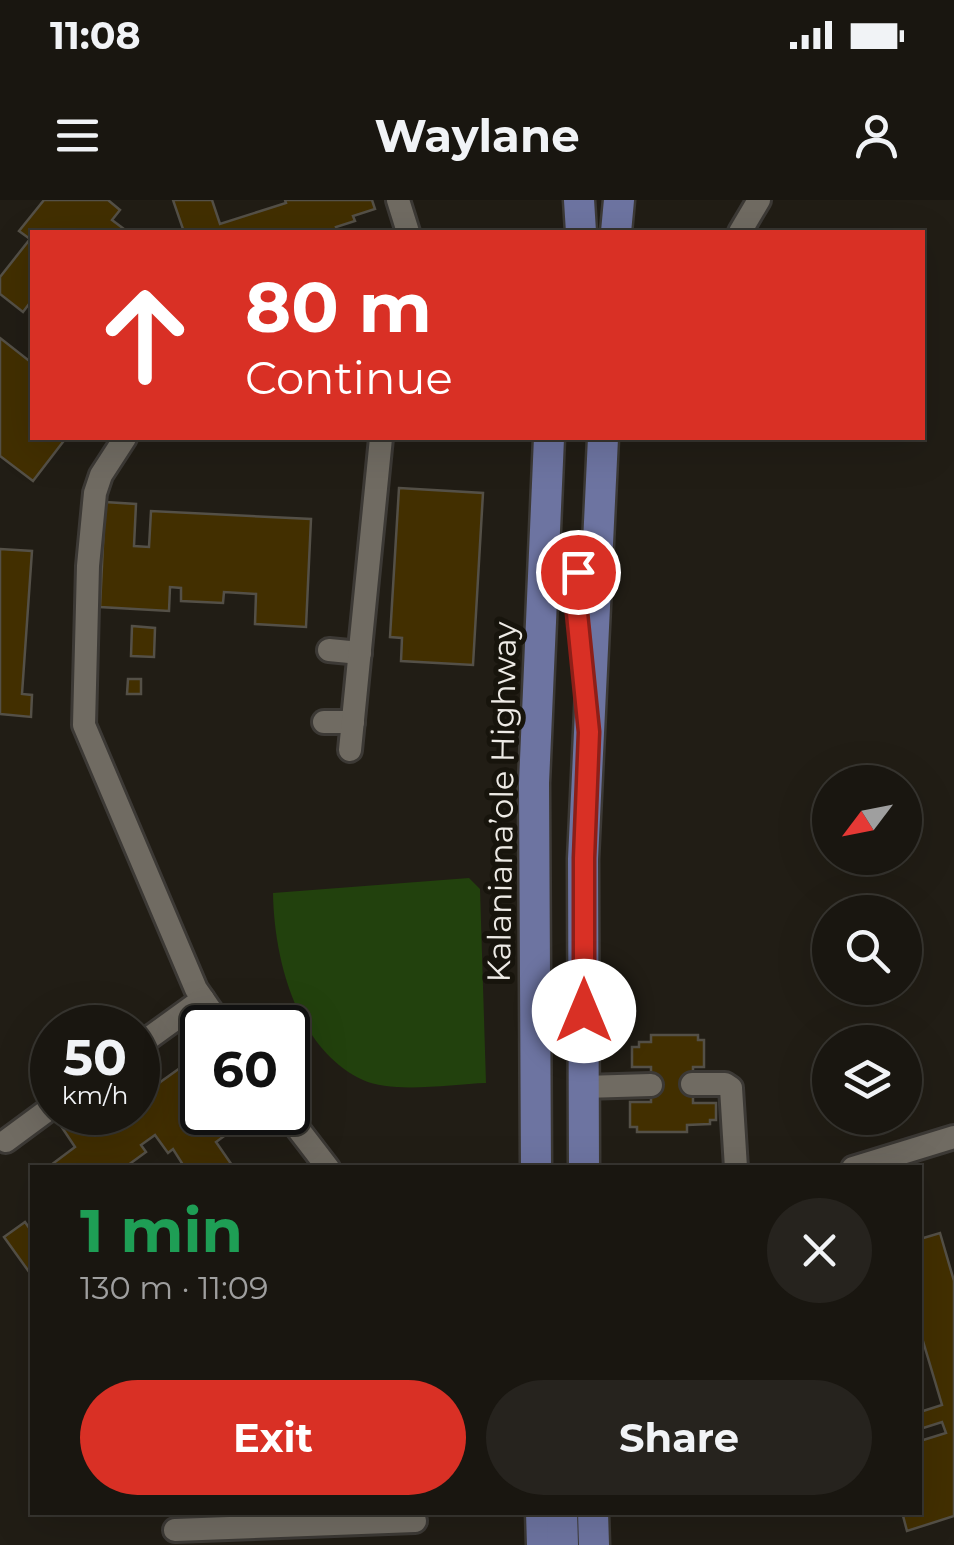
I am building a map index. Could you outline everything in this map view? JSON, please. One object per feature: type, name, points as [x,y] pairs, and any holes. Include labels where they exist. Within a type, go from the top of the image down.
[{"type":"main road","points":[[564,230],[566,200]]},
{"type":"main road","points":[[579,200],[581,230]]},
{"type":"main road","points":[[616,230],[619,200]]},
{"type":"main road","name":"Kalaniana’ole Highway","points":[[536,1165],[534,783],[549,440]]},
{"type":"main road","points":[[585,440],[576,603],[589,732]]},
{"type":"main road","points":[[584,1165],[584,858],[603,440]]},
{"type":"main road","points":[[596,583],[613,532],[620,440]]},
{"type":"main road","points":[[534,783],[550,885],[554,1165]]},
{"type":"main road","points":[[542,1515],[542,1545]]},
{"type":"main road","points":[[562,1515],[564,1545]]},
{"type":"main road","points":[[593,1515],[594,1545]]},
{"type":"street","points":[[398,200],[407,230]]},
{"type":"street","points":[[741,230],[759,200]]},
{"type":"street","points":[[124,440],[100,474],[95,494],[88,566],[84,725],[207,1005]]},
{"type":"street","points":[[350,750],[381,440]]},
{"type":"street","points":[[329,650],[360,652]]},
{"type":"street","points":[[324,722],[353,722]]},
{"type":"street","points":[[160,1030],[203,999]]},
{"type":"street","points":[[692,1084],[725,1084],[731,1088],[736,1165]]},
{"type":"street","points":[[584,1087],[651,1085]]},
{"type":"street","points":[[6,1141],[30,1123]]},
{"type":"street","points":[[303,1135],[326,1165]]},
{"type":"street","points":[[864,1165],[954,1138]]},
{"type":"street","points":[[175,1529],[415,1526]]},
{"type":"green space","points":[[469,878],[480,889],[486,1083],[390,1087],[363,1080],[340,1066],[310,1031],[310,1005],[296,1005],[293,999],[278,945],[273,893]]},
{"type":"building","points":[[44,200],[108,200],[120,210],[112,220],[125,230],[30,230],[30,239],[19,231]]},
{"type":"building","points":[[173,200],[212,200],[220,224],[286,203],[285,200],[372,200],[375,209],[353,216],[355,221],[336,227],[337,230],[183,230]]},
{"type":"building","points":[[30,239],[30,303],[23,312],[0,294],[0,277]]},
{"type":"building","points":[[0,338],[30,361],[30,440],[64,440],[33,481],[0,456]]},
{"type":"building","points":[[399,488],[483,493],[473,665],[401,661],[402,638],[390,637]]},
{"type":"building","points":[[105,502],[136,504],[134,546],[149,547],[151,511],[311,519],[306,627],[255,624],[256,594],[224,592],[223,603],[181,601],[181,588],[170,587],[169,611],[100,607]]},
{"type":"building","points":[[0,549],[32,551],[22,694],[32,695],[31,717],[0,714]]},
{"type":"building","points":[[132,626],[155,628],[154,657],[131,656]]},
{"type":"building","points":[[128,679],[141,679],[141,694],[127,694]]},
{"type":"building","points":[[651,1035],[698,1035],[698,1040],[704,1040],[704,1067],[693,1067],[693,1103],[716,1103],[716,1120],[687,1125],[687,1132],[637,1132],[637,1127],[630,1127],[630,1102],[651,1102],[651,1067],[632,1067],[632,1047],[639,1047],[639,1042],[651,1042]]},
{"type":"building","points":[[180,1068],[180,1135],[226,1135],[216,1142],[232,1165],[183,1165],[173,1149],[168,1153],[155,1135],[160,1135],[160,1082]]},
{"type":"building","points":[[67,1135],[155,1135],[141,1145],[146,1152],[128,1165],[51,1165],[75,1147]]},
{"type":"building","points":[[25,1222],[30,1229],[30,1273],[4,1237]]},
{"type":"building","points":[[940,1233],[954,1281],[954,1516],[907,1531],[903,1515],[922,1515],[922,1440],[946,1433],[942,1422],[922,1428],[922,1411],[942,1405],[922,1338],[922,1238]]},
{"type":"route","points":[[578,572],[576,603],[589,732],[584,1011]]}]
